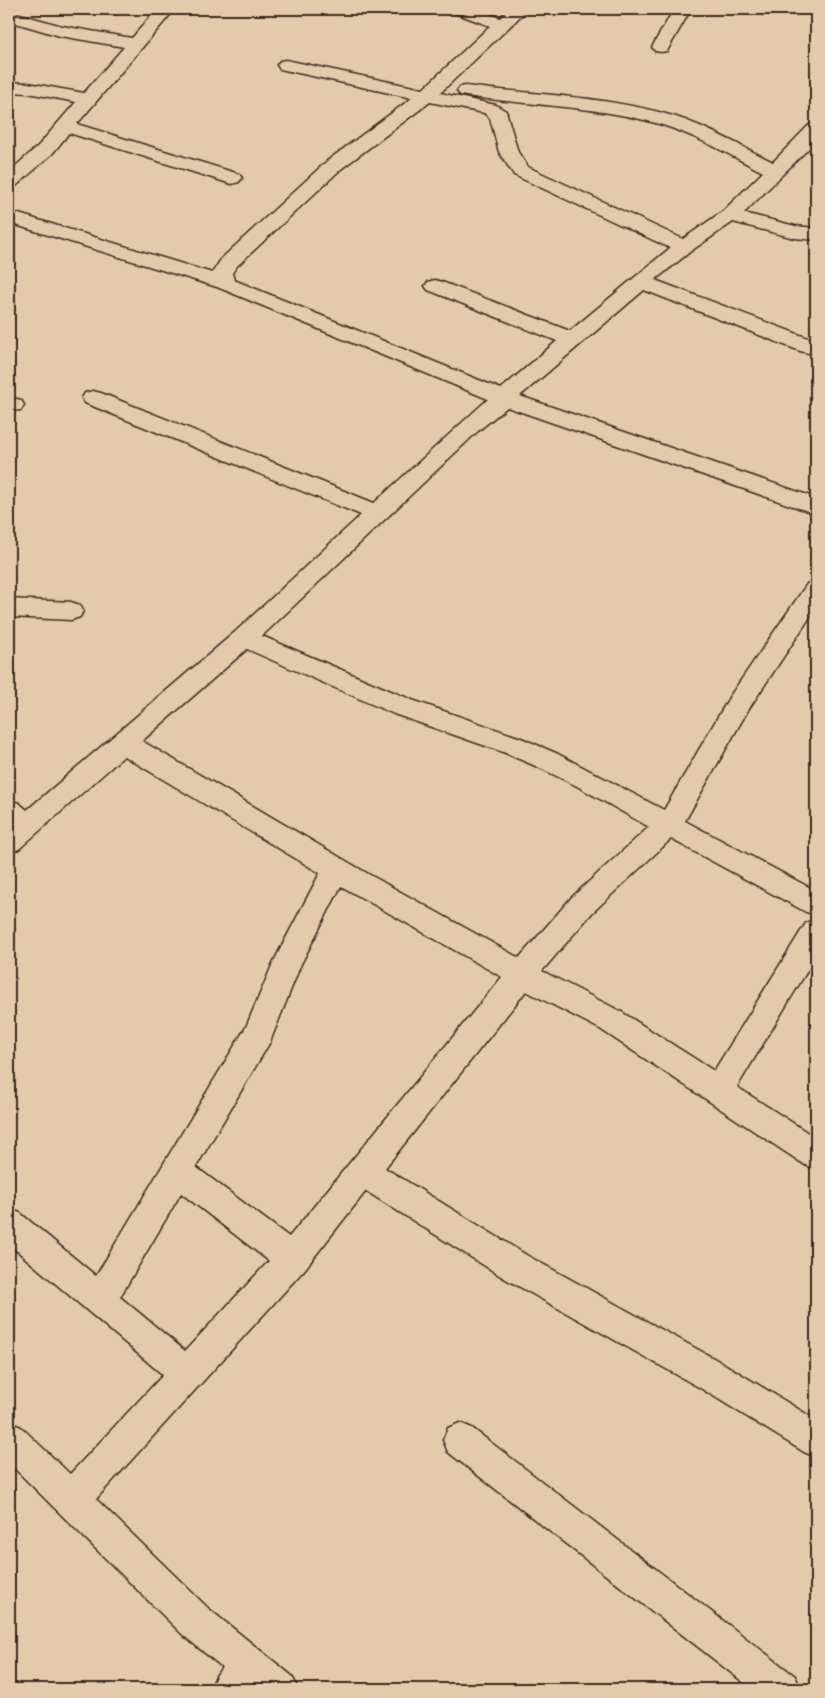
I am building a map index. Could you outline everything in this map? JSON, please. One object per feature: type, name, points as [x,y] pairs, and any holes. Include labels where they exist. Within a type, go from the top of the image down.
[{"type":"street","points":[[9,182],[45,150],[166,9]]},
{"type":"street","points":[[461,9],[503,25]]},
{"type":"street","points":[[224,283],[222,273],[230,262],[300,195],[334,165],[432,91],[519,9]]},
{"type":"street","points":[[662,47],[682,9]]},
{"type":"street","points":[[9,16],[60,31],[136,44]]},
{"type":"street","points":[[286,65],[432,91],[619,109],[650,116],[693,130],[776,171]]},
{"type":"street","points":[[9,87],[28,88],[88,99]]},
{"type":"street","points":[[432,91],[490,109],[499,115],[508,154],[513,164],[521,171],[684,247]]},
{"type":"street","points":[[65,126],[232,178]]},
{"type":"street","points":[[15,826],[124,743],[244,638],[470,426],[684,247],[730,216],[816,129]]},
{"type":"street","points":[[730,216],[794,232],[816,234]]},
{"type":"street","points":[[9,217],[224,283],[504,398],[815,504]]},
{"type":"street","points":[[641,282],[808,346]]},
{"type":"street","points":[[435,286],[573,340]]},
{"type":"street","points":[[93,398],[377,513]]},
{"type":"street","points":[[71,1500],[292,1259],[522,974],[582,905],[669,825],[739,703],[816,590]]},
{"type":"street","points":[[9,608],[71,610]]},
{"type":"street","points":[[244,638],[403,707],[512,745],[586,778],[816,904]]},
{"type":"street","points":[[124,743],[336,869],[522,974],[610,1020],[816,1155]]},
{"type":"street","points":[[100,1300],[259,1032],[287,963],[336,869]]},
{"type":"street","points":[[719,1090],[816,931]]},
{"type":"street","points":[[177,1172],[292,1259]]},
{"type":"street","points":[[363,1172],[516,1266],[714,1377],[816,1440]]},
{"type":"street","points":[[9,1224],[187,1374]]},
{"type":"street","points":[[9,1439],[196,1622],[238,1677],[279,1689]]},
{"type":"street","points":[[460,1440],[782,1689]]}]
